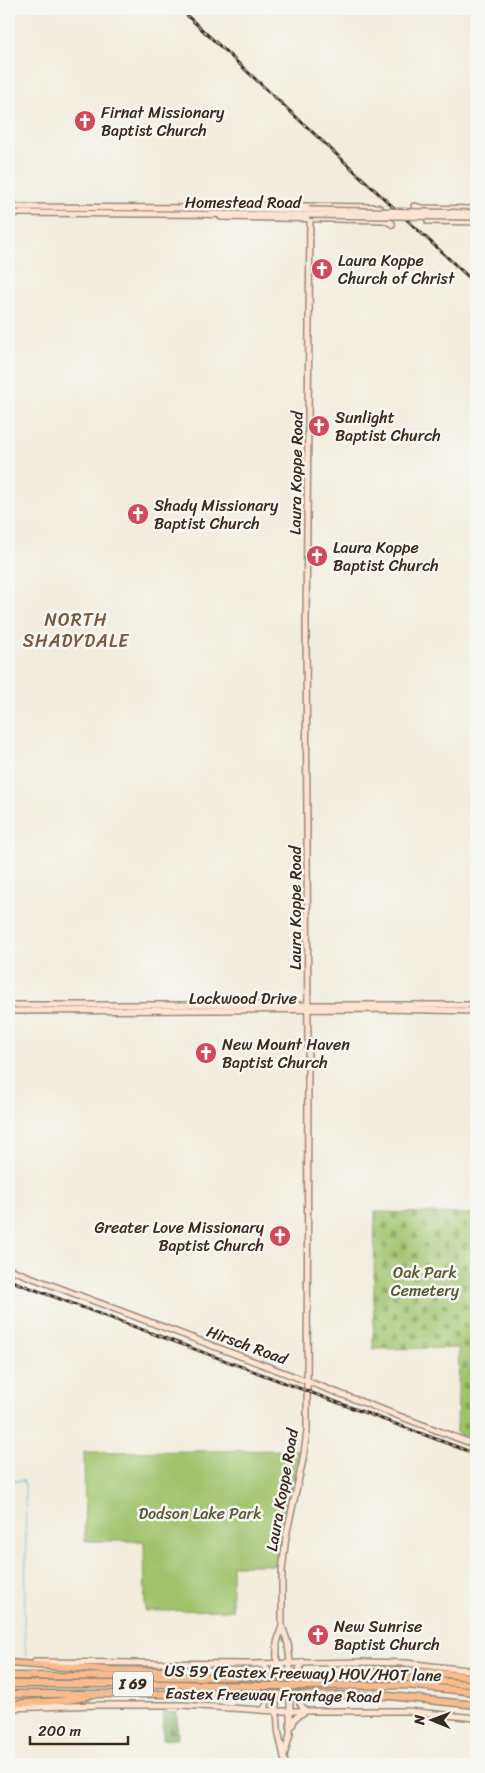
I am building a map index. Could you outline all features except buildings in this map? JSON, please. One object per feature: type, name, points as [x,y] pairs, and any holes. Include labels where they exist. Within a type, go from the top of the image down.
[{"type":"highway","points":[[9,1662],[107,1670],[166,1671],[179,1676]]},
{"type":"highway","points":[[358,1677],[375,1672],[423,1672],[476,1678]]},
{"type":"highway","name":"I 69","points":[[9,1676],[309,1676],[411,1678],[476,1685]]},
{"type":"highway","name":"US 59 (Eastex Freeway) HOV/HOT lane","points":[[9,1684],[398,1685],[476,1692]]},
{"type":"highway","name":"I 69","points":[[9,1694],[389,1696],[476,1705]]},
{"type":"highway","points":[[9,1707],[30,1702],[79,1699],[94,1694]]},
{"type":"main road","points":[[202,208],[236,205],[376,207],[381,209],[386,218],[309,215]]},
{"type":"main road","points":[[414,206],[420,210],[476,209]]},
{"type":"main road","name":"Homestead Road","points":[[9,207],[133,211]]},
{"type":"main road","name":"Homestead Road","points":[[9,213],[173,211],[202,208],[309,215],[476,217]]},
{"type":"main road","name":"Homestead Road","points":[[173,211],[198,215],[476,213]]},
{"type":"main road","name":"Laura Koppe Road","points":[[284,1756],[290,1734],[290,1662],[282,1625],[282,1580],[287,1531],[307,1431],[306,623],[309,215]]},
{"type":"main road","points":[[428,221],[476,222]]},
{"type":"main road","name":"Lockwood Drive","points":[[9,1005],[476,1011]]},
{"type":"main road","name":"Lockwood Drive","points":[[9,1011],[476,1005]]},
{"type":"main road","name":"Hirsch Road","points":[[9,1270],[307,1380],[476,1445]]},
{"type":"main road","name":"Laura Koppe Road","points":[[282,1625],[277,1644],[276,1710],[278,1733],[285,1764]]},
{"type":"main road","points":[[288,1650],[294,1657],[303,1662],[298,1672],[297,1698],[300,1706],[307,1710],[295,1718],[290,1734]]},
{"type":"main road","name":"Eastex Freeway Frontage Road","points":[[9,1662],[396,1663],[476,1671]]},
{"type":"main road","points":[[259,1664],[268,1670],[271,1680],[269,1700],[263,1710]]},
{"type":"main road","name":"Eastex Freeway Frontage Road","points":[[9,1707],[182,1705],[263,1710],[407,1711],[476,1718]]},
{"type":"green space","name":"Oak Park Cemetery","points":[[375,1212],[476,1214],[476,1440],[457,1433],[459,1348],[373,1349]]},
{"type":"green space","name":"Dodson Lake Park","points":[[300,1450],[282,1530],[277,1565],[232,1565],[232,1610],[145,1611],[144,1541],[85,1541],[84,1452]]},
{"type":"green space","points":[[163,1712],[177,1712],[178,1739],[163,1740]]},
{"type":"waterway","points":[[9,1481],[23,1481],[25,1483],[26,1557],[24,1624],[26,1656]]},
{"type":"railway","points":[[180,9],[476,284]]},
{"type":"railway","points":[[9,1280],[476,1454]]},
{"type":"place","name":"Firnat Missionary Baptist Church","points":[[85,121]]},
{"type":"place","name":"Laura Koppe Church of Christ","points":[[322,269]]},
{"type":"place","name":"Sunlight Baptist Church","points":[[319,426]]},
{"type":"place","name":"Shady Missionary Baptist Church","points":[[138,514]]},
{"type":"place","name":"Laura Koppe Baptist Church","points":[[317,556]]},
{"type":"place","name":"New Mount Haven Baptist Church","points":[[206,1053]]},
{"type":"place","name":"Greater Love Missionary Baptist Church","points":[[280,1236]]},
{"type":"place","name":"New Sunrise Baptist Church","points":[[318,1635]]},
{"type":"district","name":"NORTH SHADYDALE","points":[[76,630]]}]
